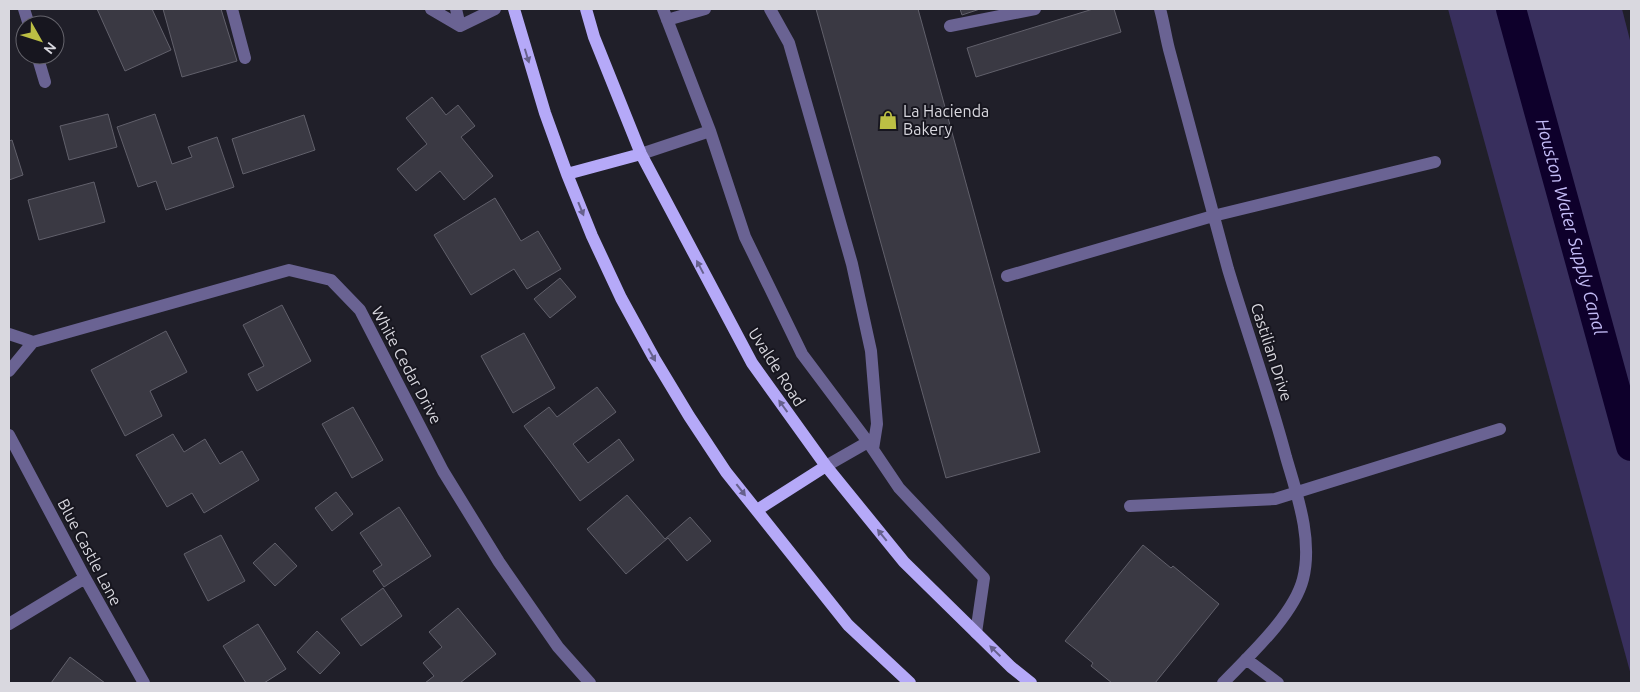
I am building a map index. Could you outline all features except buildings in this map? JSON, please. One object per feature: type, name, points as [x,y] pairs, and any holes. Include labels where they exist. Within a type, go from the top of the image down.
[{"type":"main road","points":[[514,9],[542,104],[567,174],[592,236],[654,358],[726,472],[848,625],[910,683]]},
{"type":"main road","name":"Uvalde Road","points":[[586,9],[594,37],[641,154],[752,363],[826,466],[904,562],[1011,667],[1032,683]]},
{"type":"main road","points":[[567,174],[641,154]]},
{"type":"main road","points":[[757,510],[826,466]]},
{"type":"street","points":[[232,9],[245,58]]},
{"type":"street","points":[[431,9],[460,26]]},
{"type":"street","points":[[456,9],[460,26]]},
{"type":"street","points":[[460,26],[495,9]]},
{"type":"street","points":[[705,9],[665,14],[710,131],[746,237],[802,354],[899,488],[984,578],[976,633]]},
{"type":"street","points":[[770,9],[789,42],[852,264],[871,352],[877,424],[870,446],[826,466]]},
{"type":"street","points":[[950,26],[1034,9]]},
{"type":"street","name":"Castilian Drive","points":[[1160,9],[1169,51],[1213,216],[1276,420],[1296,492],[1304,531],[1306,554],[1303,580],[1291,604],[1272,630],[1223,683]]},
{"type":"street","points":[[40,65],[45,82]]},
{"type":"street","points":[[641,154],[710,131]]},
{"type":"street","points":[[1007,276],[1213,216],[1435,162]]},
{"type":"street","name":"White Cedar Drive","points":[[33,342],[289,270],[331,280],[360,310],[444,471],[499,562],[558,647],[590,683]]},
{"type":"street","points":[[9,334],[33,342],[9,371]]},
{"type":"street","points":[[1130,506],[1275,499],[1500,429]]},
{"type":"street","name":"Blue Castle Lane","points":[[9,435],[85,578],[144,683]]},
{"type":"street","points":[[9,624],[85,578]]},
{"type":"street","points":[[1246,659],[1278,683]]},
{"type":"shaded area","points":[[1448,9],[1622,9],[1631,44],[1631,675]]},
{"type":"waterway","name":"Houston Water Supply Canal","points":[[1511,9],[1631,446]]},
{"type":"place","name":"La Hacienda Bakery","points":[[888,120]]}]
